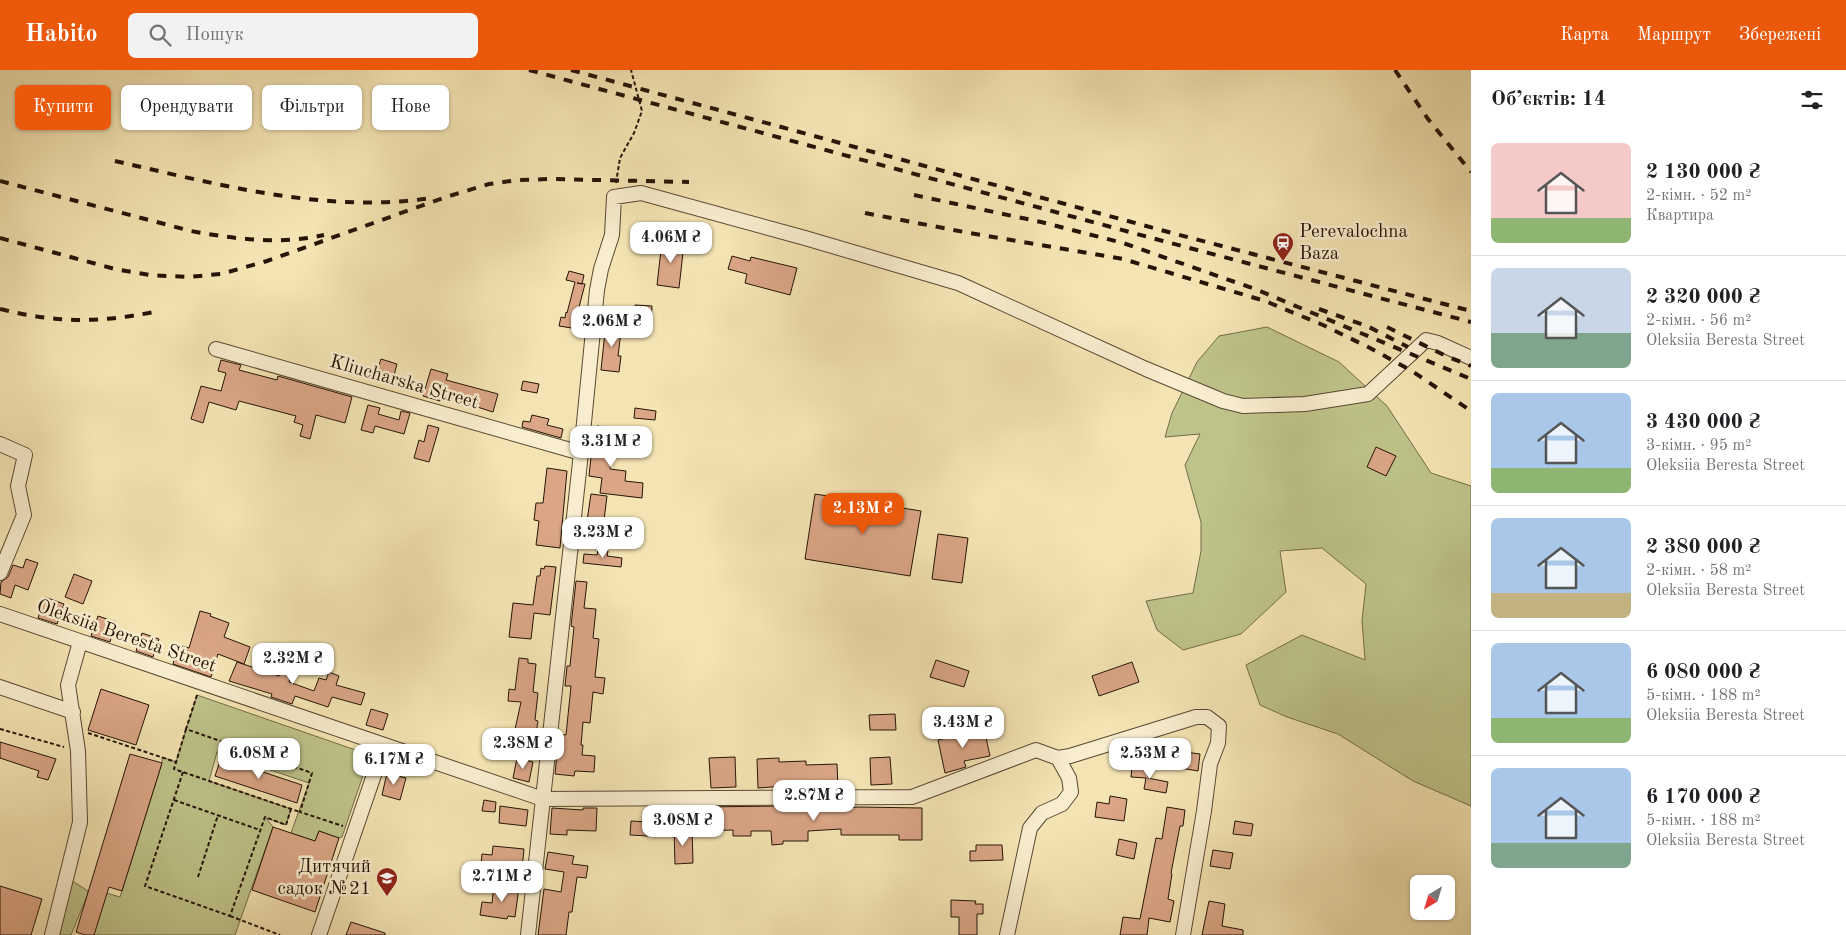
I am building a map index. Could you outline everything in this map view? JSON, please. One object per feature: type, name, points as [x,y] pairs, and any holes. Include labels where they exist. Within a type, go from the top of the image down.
[{"type":"street","points":[[528,935],[597,290],[601,269],[612,235],[614,197],[641,193],[958,282],[1146,369],[1223,402],[1243,406],[1305,404],[1368,394],[1426,340],[1438,343],[1471,358]]},
{"type":"street","name":"Kliucharska Street","points":[[216,349],[581,453]]},
{"type":"street","points":[[0,444],[25,455],[18,486],[24,515],[0,573]]},
{"type":"street","name":"Oleksiia Beresta Street","points":[[0,614],[543,799],[912,797],[1036,750],[1058,758]]},
{"type":"street","points":[[52,935],[80,822],[78,751],[68,686],[80,642]]},
{"type":"street","points":[[0,687],[72,712]]},
{"type":"street","points":[[1007,935],[1030,828],[1042,812],[1062,804],[1071,792],[1069,778],[1058,758],[1070,756],[1196,716],[1207,717],[1219,726],[1218,743],[1210,764],[1183,935]]},
{"type":"street","points":[[319,935],[384,746]]},
{"type":"path","points":[[614,197],[620,158],[634,133],[642,112],[631,70]]},
{"type":"path","points":[[201,683],[174,769],[355,831]]},
{"type":"path","points":[[0,729],[78,751]]},
{"type":"path","points":[[186,729],[312,773],[300,812]]},
{"type":"path","points":[[76,730],[176,762]]},
{"type":"path","points":[[183,772],[145,886],[280,935]]},
{"type":"path","points":[[174,800],[260,830]]},
{"type":"path","points":[[230,916],[265,817],[286,825],[291,808]]},
{"type":"path","points":[[198,877],[218,815]]},
{"type":"green space","points":[[1267,327],[1339,362],[1387,406],[1431,473],[1471,486],[1471,806],[1413,781],[1338,734],[1287,717],[1260,705],[1246,665],[1302,635],[1365,660],[1362,621],[1366,584],[1322,548],[1280,551],[1286,592],[1241,634],[1183,650],[1157,630],[1146,601],[1193,593],[1201,551],[1201,522],[1185,465],[1200,434],[1165,437],[1172,413],[1197,362],[1219,336]]},
{"type":"green space","points":[[197,695],[370,755],[342,837],[339,838],[319,831],[315,841],[291,833],[309,783],[217,752],[209,781],[291,809],[286,825],[266,818],[273,827],[235,935],[90,935],[103,892],[120,897],[162,763],[162,757],[176,762]]},
{"type":"green space","points":[[66,877],[88,891],[87,896],[71,935],[52,935]]},
{"type":"building","points":[[662,241],[684,244],[679,288],[657,285]]},
{"type":"building","points":[[732,256],[750,261],[751,257],[797,268],[790,295],[745,283],[747,274],[728,269]]},
{"type":"building","points":[[569,271],[584,275],[582,284],[585,284],[578,311],[580,311],[578,329],[559,326],[561,317],[565,318],[567,313],[575,282],[566,280]]},
{"type":"building","points":[[635,305],[652,306],[651,326],[633,324]]},
{"type":"building","points":[[606,322],[622,324],[618,356],[621,356],[619,372],[601,370]]},
{"type":"building","points":[[381,359],[397,364],[392,383],[375,378]]},
{"type":"building","points":[[221,360],[241,365],[239,370],[277,380],[278,376],[352,397],[345,423],[316,415],[310,439],[300,436],[303,425],[294,422],[296,416],[239,401],[236,410],[209,402],[203,423],[191,419],[201,386],[221,391],[226,373],[218,371]]},
{"type":"building","points":[[431,369],[448,374],[446,380],[498,394],[493,412],[471,405],[472,403],[442,395],[440,401],[423,396]]},
{"type":"building","points":[[523,381],[539,384],[537,393],[521,390]]},
{"type":"building","points":[[368,405],[380,408],[378,414],[399,420],[401,411],[410,413],[404,434],[375,426],[373,433],[361,430]]},
{"type":"building","points":[[635,408],[656,411],[655,420],[634,418]]},
{"type":"building","points":[[532,415],[549,419],[547,425],[563,429],[561,438],[522,427],[523,421],[530,422]]},
{"type":"building","points":[[428,425],[439,428],[429,462],[414,458],[419,440],[424,442]]},
{"type":"building","points":[[597,426],[614,428],[610,469],[626,471],[625,481],[643,483],[642,498],[600,493],[602,478],[589,476]]},
{"type":"building","points":[[1376,447],[1396,456],[1386,476],[1367,467]]},
{"type":"building","points":[[547,468],[567,471],[560,548],[536,545],[539,521],[534,520],[536,503],[543,503]]},
{"type":"building","points":[[591,494],[607,496],[602,536],[585,534]]},
{"type":"building","points":[[815,494],[921,511],[910,576],[805,559]]},
{"type":"building","points":[[938,534],[968,538],[962,583],[932,579]]},
{"type":"building","points":[[598,550],[608,551],[607,556],[622,558],[621,567],[583,563],[584,554],[597,555]]},
{"type":"building","points":[[26,559],[38,563],[28,590],[15,585],[11,598],[0,594],[1,582],[8,577],[13,565],[23,568]]},
{"type":"building","points":[[545,566],[556,567],[550,615],[534,613],[531,639],[509,637],[513,603],[533,605],[537,576],[540,576],[541,568],[544,569]]},
{"type":"building","points":[[74,574],[92,581],[83,604],[65,597]]},
{"type":"building","points":[[576,581],[587,582],[584,608],[596,609],[593,638],[599,639],[595,677],[605,678],[603,694],[593,692],[590,723],[583,722],[582,755],[595,756],[594,772],[575,771],[574,776],[555,774],[559,734],[566,735],[571,686],[565,686],[567,666],[570,666],[574,627],[571,626]]},
{"type":"building","points":[[45,597],[64,604],[57,624],[38,618]]},
{"type":"building","points":[[200,611],[229,623],[224,637],[250,647],[244,664],[218,654],[211,677],[173,664],[178,645],[189,648]]},
{"type":"building","points":[[98,616],[116,622],[110,642],[91,636]]},
{"type":"building","points":[[142,633],[159,639],[153,657],[136,651]]},
{"type":"building","points":[[285,656],[296,659],[289,682],[314,691],[319,678],[326,680],[329,672],[339,676],[336,685],[365,693],[361,705],[332,697],[328,707],[295,696],[292,704],[271,697],[272,694],[229,681],[237,662],[279,676]]},
{"type":"building","points":[[519,658],[528,659],[528,663],[536,664],[533,692],[538,693],[535,720],[538,721],[535,739],[514,734],[521,702],[508,701],[509,689],[515,690]]},
{"type":"building","points":[[936,660],[969,671],[964,687],[930,677]]},
{"type":"building","points":[[1132,662],[1139,682],[1099,696],[1092,676]]},
{"type":"building","points":[[101,689],[149,705],[136,745],[88,730]]},
{"type":"building","points":[[371,709],[388,714],[383,730],[366,725]]},
{"type":"building","points":[[895,714],[896,730],[870,730],[869,715]]},
{"type":"building","points":[[984,728],[990,756],[964,761],[966,767],[945,773],[938,740]]},
{"type":"building","points":[[0,742],[56,759],[48,780],[37,777],[39,771],[0,758]]},
{"type":"building","points":[[1171,750],[1200,754],[1198,771],[1168,766]]},
{"type":"building","points":[[130,754],[162,763],[122,891],[109,887],[94,935],[85,935],[76,932]]},
{"type":"building","points":[[735,757],[736,787],[711,788],[709,758]]},
{"type":"building","points":[[890,757],[892,784],[871,785],[870,758]]},
{"type":"building","points":[[221,758],[302,785],[297,803],[215,776]]},
{"type":"building","points":[[517,758],[533,762],[529,782],[513,778]]},
{"type":"building","points":[[779,758],[779,762],[806,761],[806,765],[837,764],[838,789],[785,789],[785,786],[758,788],[757,759]]},
{"type":"building","points":[[1132,767],[1149,768],[1148,778],[1168,782],[1166,793],[1144,789],[1146,778],[1131,777]]},
{"type":"building","points":[[387,773],[406,778],[400,800],[382,795]]},
{"type":"building","points":[[1110,796],[1127,799],[1124,821],[1095,817],[1097,802],[1109,804]]},
{"type":"building","points":[[484,800],[496,802],[495,812],[482,811]]},
{"type":"building","points":[[500,806],[528,810],[526,826],[499,823]]},
{"type":"building","points":[[781,806],[781,808],[808,808],[808,810],[859,807],[922,808],[922,840],[899,840],[899,835],[841,835],[841,829],[808,831],[808,841],[783,841],[783,844],[772,845],[771,831],[751,831],[751,836],[733,836],[733,830],[703,831],[702,807]]},
{"type":"building","points":[[1167,807],[1185,810],[1183,826],[1180,826],[1171,873],[1168,899],[1174,901],[1170,922],[1149,918],[1147,935],[1120,935],[1123,917],[1140,919],[1156,838],[1162,839]]},
{"type":"building","points":[[552,808],[583,810],[583,808],[597,808],[596,831],[567,830],[567,835],[550,834]]},
{"type":"building","points":[[631,821],[649,822],[648,836],[630,835]]},
{"type":"building","points":[[1235,821],[1253,824],[1251,836],[1233,834]]},
{"type":"building","points":[[273,827],[315,841],[319,831],[339,838],[315,912],[252,890]]},
{"type":"building","points":[[674,830],[692,830],[693,863],[675,864]]},
{"type":"building","points":[[1119,839],[1137,843],[1134,859],[1116,855]]},
{"type":"building","points":[[976,845],[1002,845],[1003,860],[970,861],[970,851],[976,851]]},
{"type":"building","points":[[493,846],[524,849],[522,869],[481,864],[482,854],[492,855]]},
{"type":"building","points":[[1213,850],[1233,853],[1230,869],[1210,866]]},
{"type":"building","points":[[548,852],[574,856],[572,864],[588,866],[586,878],[577,877],[572,912],[569,912],[566,935],[538,935],[544,889],[561,892],[564,872],[545,869]]},
{"type":"building","points":[[494,884],[519,887],[515,917],[508,916],[507,919],[480,915],[482,902],[492,903]]},
{"type":"building","points":[[0,886],[42,899],[31,935],[0,935]]},
{"type":"building","points":[[951,900],[976,901],[975,904],[983,904],[983,914],[977,914],[977,935],[959,935],[959,917],[951,917]]},
{"type":"building","points":[[1209,901],[1225,904],[1222,926],[1243,930],[1243,935],[1202,935]]},
{"type":"building","points":[[351,922],[385,933],[385,935],[346,935]]},
{"type":"railway","points":[[529,70],[1471,322]]},
{"type":"railway","points":[[571,70],[1172,233],[1471,311]]},
{"type":"railway","points":[[1395,70],[1428,119],[1471,172]]},
{"type":"railway","points":[[115,161],[232,187],[312,199],[391,202],[431,198]]},
{"type":"railway","points":[[0,238],[115,269],[150,275],[187,277],[221,274],[267,261],[446,197],[489,184],[518,180],[551,179],[689,182]]},
{"type":"railway","points":[[0,181],[208,234],[258,240],[291,240],[324,235]]},
{"type":"railway","points":[[914,195],[1041,222],[1123,243],[1255,289],[1471,379]]},
{"type":"railway","points":[[865,213],[1123,259],[1265,301],[1323,325],[1370,348],[1412,371],[1471,411]]},
{"type":"railway","points":[[0,309],[40,317],[77,320],[134,316],[154,312]]},
{"type":"railway","points":[[1319,309],[1367,326],[1408,347]]},
{"type":"railway","points":[[1387,327],[1471,366]]},
{"type":"place","name":"Perevalochna Baza","points":[[1283,262]]},
{"type":"place","name":"Дитячий садок №21","points":[[387,897]]}]
